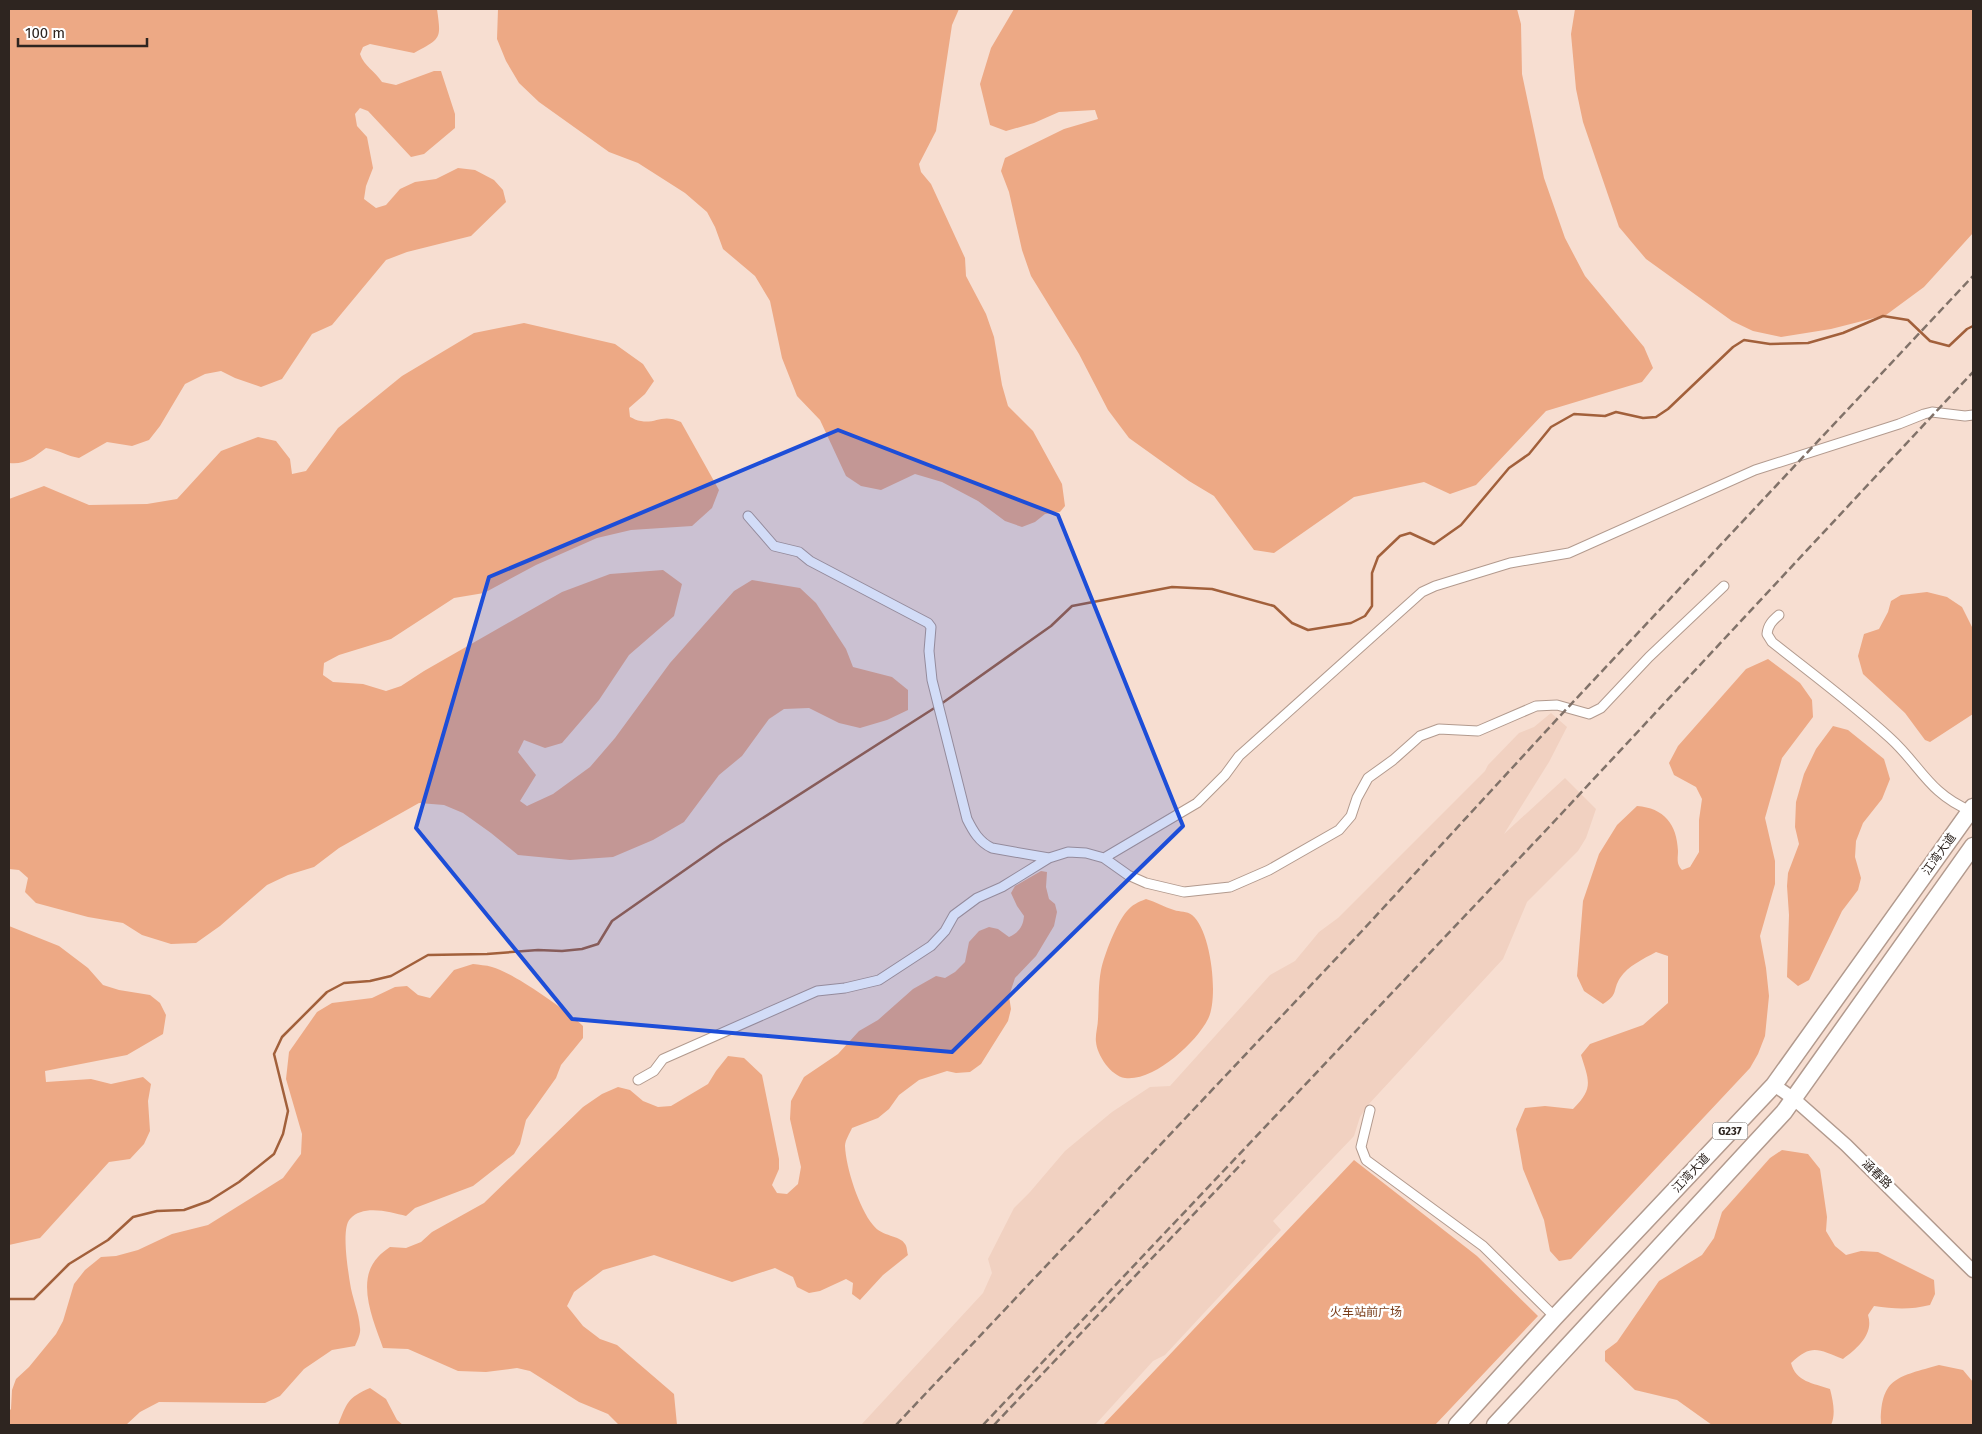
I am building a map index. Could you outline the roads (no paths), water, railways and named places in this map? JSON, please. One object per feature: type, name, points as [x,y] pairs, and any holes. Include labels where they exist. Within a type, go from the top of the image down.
[{"type":"highway","name":"江湾大道","points":[[1458,1425],[1555,1317],[1774,1085],[1973,809]]},
{"type":"highway","name":"江湾大道","points":[[1494,1425],[1794,1099],[1973,846]]},
{"type":"street","points":[[1104,858],[1197,803],[1225,776],[1239,756],[1422,592],[1510,563],[1569,553],[1755,470],[1899,424],[1924,414],[1932,412],[1965,416],[1973,415]]},
{"type":"street","points":[[748,516],[774,546],[799,552],[810,561],[928,622],[931,627],[929,651],[932,680],[967,818],[973,831],[980,840],[992,848],[1049,858]]},
{"type":"street","points":[[638,1080],[654,1071],[663,1059],[809,994],[879,980],[931,946],[945,931],[954,915],[976,898],[1002,887],[1049,858],[1068,852],[1086,853],[1104,858],[1128,875],[1146,883],[1184,892],[1230,888],[1248,880],[1339,830],[1351,816],[1357,798],[1368,778],[1394,760],[1420,736],[1438,728],[1478,731],[1536,706],[1557,705],[1589,714],[1601,708],[1649,657],[1724,586]]},
{"type":"street","points":[[1779,615],[1772,621],[1768,629],[1767,634],[1772,642],[1891,738],[1934,788],[1957,806],[1973,809]]},
{"type":"street","name":"涵春路","points":[[1774,1085],[1794,1099],[1846,1145],[1973,1271]]},
{"type":"street","points":[[1370,1110],[1361,1147],[1366,1160],[1483,1246],[1555,1317]]},
{"type":"waterway","points":[[941,704],[1051,626],[1072,606],[1172,587],[1212,589],[1274,606],[1292,623],[1308,630],[1351,623],[1365,616],[1372,606],[1372,573],[1378,557],[1400,536],[1410,533],[1434,544],[1461,525],[1509,468],[1529,454],[1551,427],[1574,414],[1605,416],[1616,412],[1643,418],[1656,417],[1668,409],[1733,347],[1744,340],[1770,344],[1808,343],[1843,333],[1883,316],[1908,320],[1930,341],[1949,346],[1967,329],[1973,326]]},
{"type":"waterway","points":[[9,1299],[34,1299],[69,1264],[108,1240],[133,1217],[157,1211],[184,1210],[209,1201],[239,1182],[274,1154],[283,1134],[288,1111],[274,1054],[282,1037],[327,992],[344,983],[370,981],[391,976],[428,955],[487,954],[538,950],[562,951],[582,949],[598,944],[612,921],[722,844],[936,707]]},
{"type":"railway","points":[[896,1425],[1362,931],[1559,717],[1973,276]]},
{"type":"railway","points":[[983,1425],[1549,827],[1973,372]]},
{"type":"railway","points":[[994,1425],[1245,1160]]},
{"type":"park label","name":"火车站前广场","points":[[1366,1312]]}]
